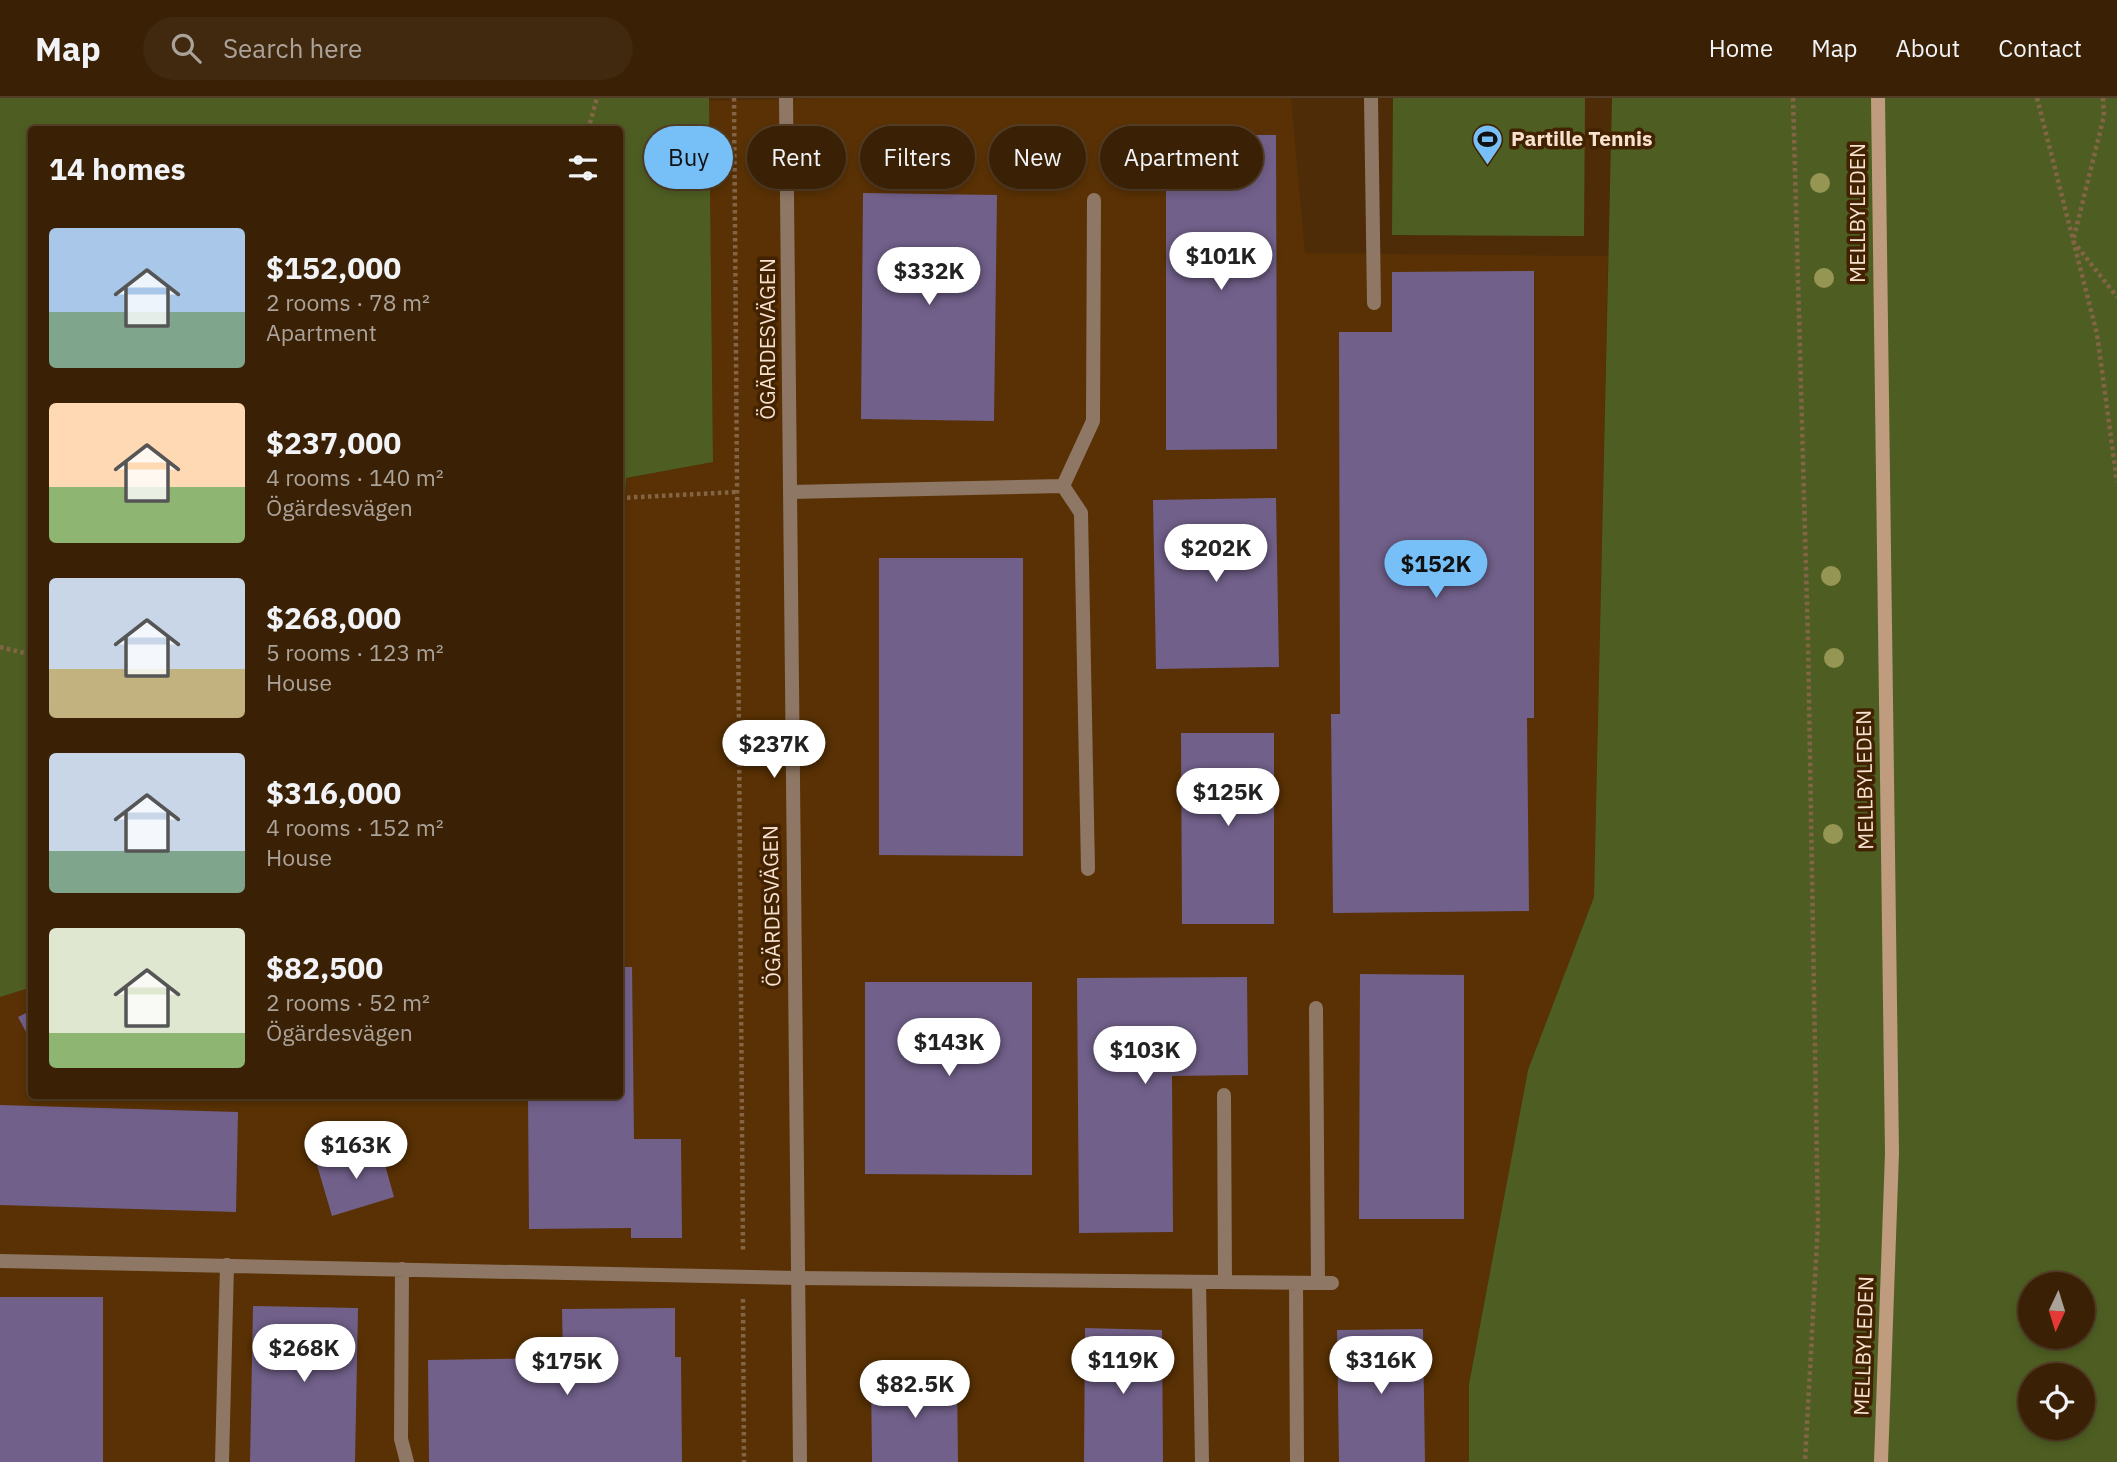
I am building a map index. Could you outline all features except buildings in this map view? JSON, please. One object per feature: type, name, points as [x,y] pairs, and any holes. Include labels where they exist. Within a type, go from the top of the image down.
[{"type":"main road","name":"MELLBYLEDEN","points":[[1878,98],[1892,1153],[1881,1462]]},
{"type":"street","name":"ÖGÄRDESVÄGEN","points":[[786,98],[800,1462]]},
{"type":"street","points":[[1371,98],[1374,303]]},
{"type":"street","points":[[1063,486],[1093,421],[1094,200]]},
{"type":"street","points":[[790,492],[1063,486]]},
{"type":"street","points":[[1063,486],[1081,513],[1088,869]]},
{"type":"street","points":[[0,1261],[797,1278],[1325,1283],[1316,1008]]},
{"type":"street","points":[[1224,1095],[1225,1282]]},
{"type":"street","points":[[222,1462],[226,1265]]},
{"type":"street","points":[[402,1269],[401,1439],[407,1462]]},
{"type":"street","points":[[1199,1282],[1202,1462]]},
{"type":"street","points":[[1296,1283],[1297,1462]]},
{"type":"path","points":[[589,126],[597,98]]},
{"type":"path","points":[[734,98],[744,1462]]},
{"type":"path","points":[[1793,98],[1808,655],[1818,1223],[1805,1462]]},
{"type":"path","points":[[2037,98],[2097,334],[2117,482]]},
{"type":"path","points":[[2073,241],[2104,116],[2103,98]]},
{"type":"path","points":[[2073,241],[2117,297]]},
{"type":"path","points":[[623,498],[737,492]]},
{"type":"path","points":[[0,647],[28,654]]},
{"type":"shaded area","points":[[821,98],[1291,98],[1305,253],[1608,256],[1594,897],[1528,1070],[1469,1383],[1469,1462],[0,1462],[0,997],[28,988],[28,1099],[623,1099],[623,532],[626,478],[713,462],[710,189],[733,189],[733,126],[709,126],[709,101]]},
{"type":"green space","points":[[0,98],[709,98],[709,126],[644,126],[644,189],[710,189],[713,462],[626,478],[623,532],[623,126],[28,126],[28,988],[0,997]]},
{"type":"green space","name":"Partille Tennis","points":[[1393,98],[1585,98],[1584,236],[1392,235]]},
{"type":"green space","points":[[1612,98],[2117,98],[2117,1462],[1469,1462],[1469,1384],[1528,1070],[1594,897]]},
{"type":"place","name":"Partille Tennis","points":[[1488,166]]}]
